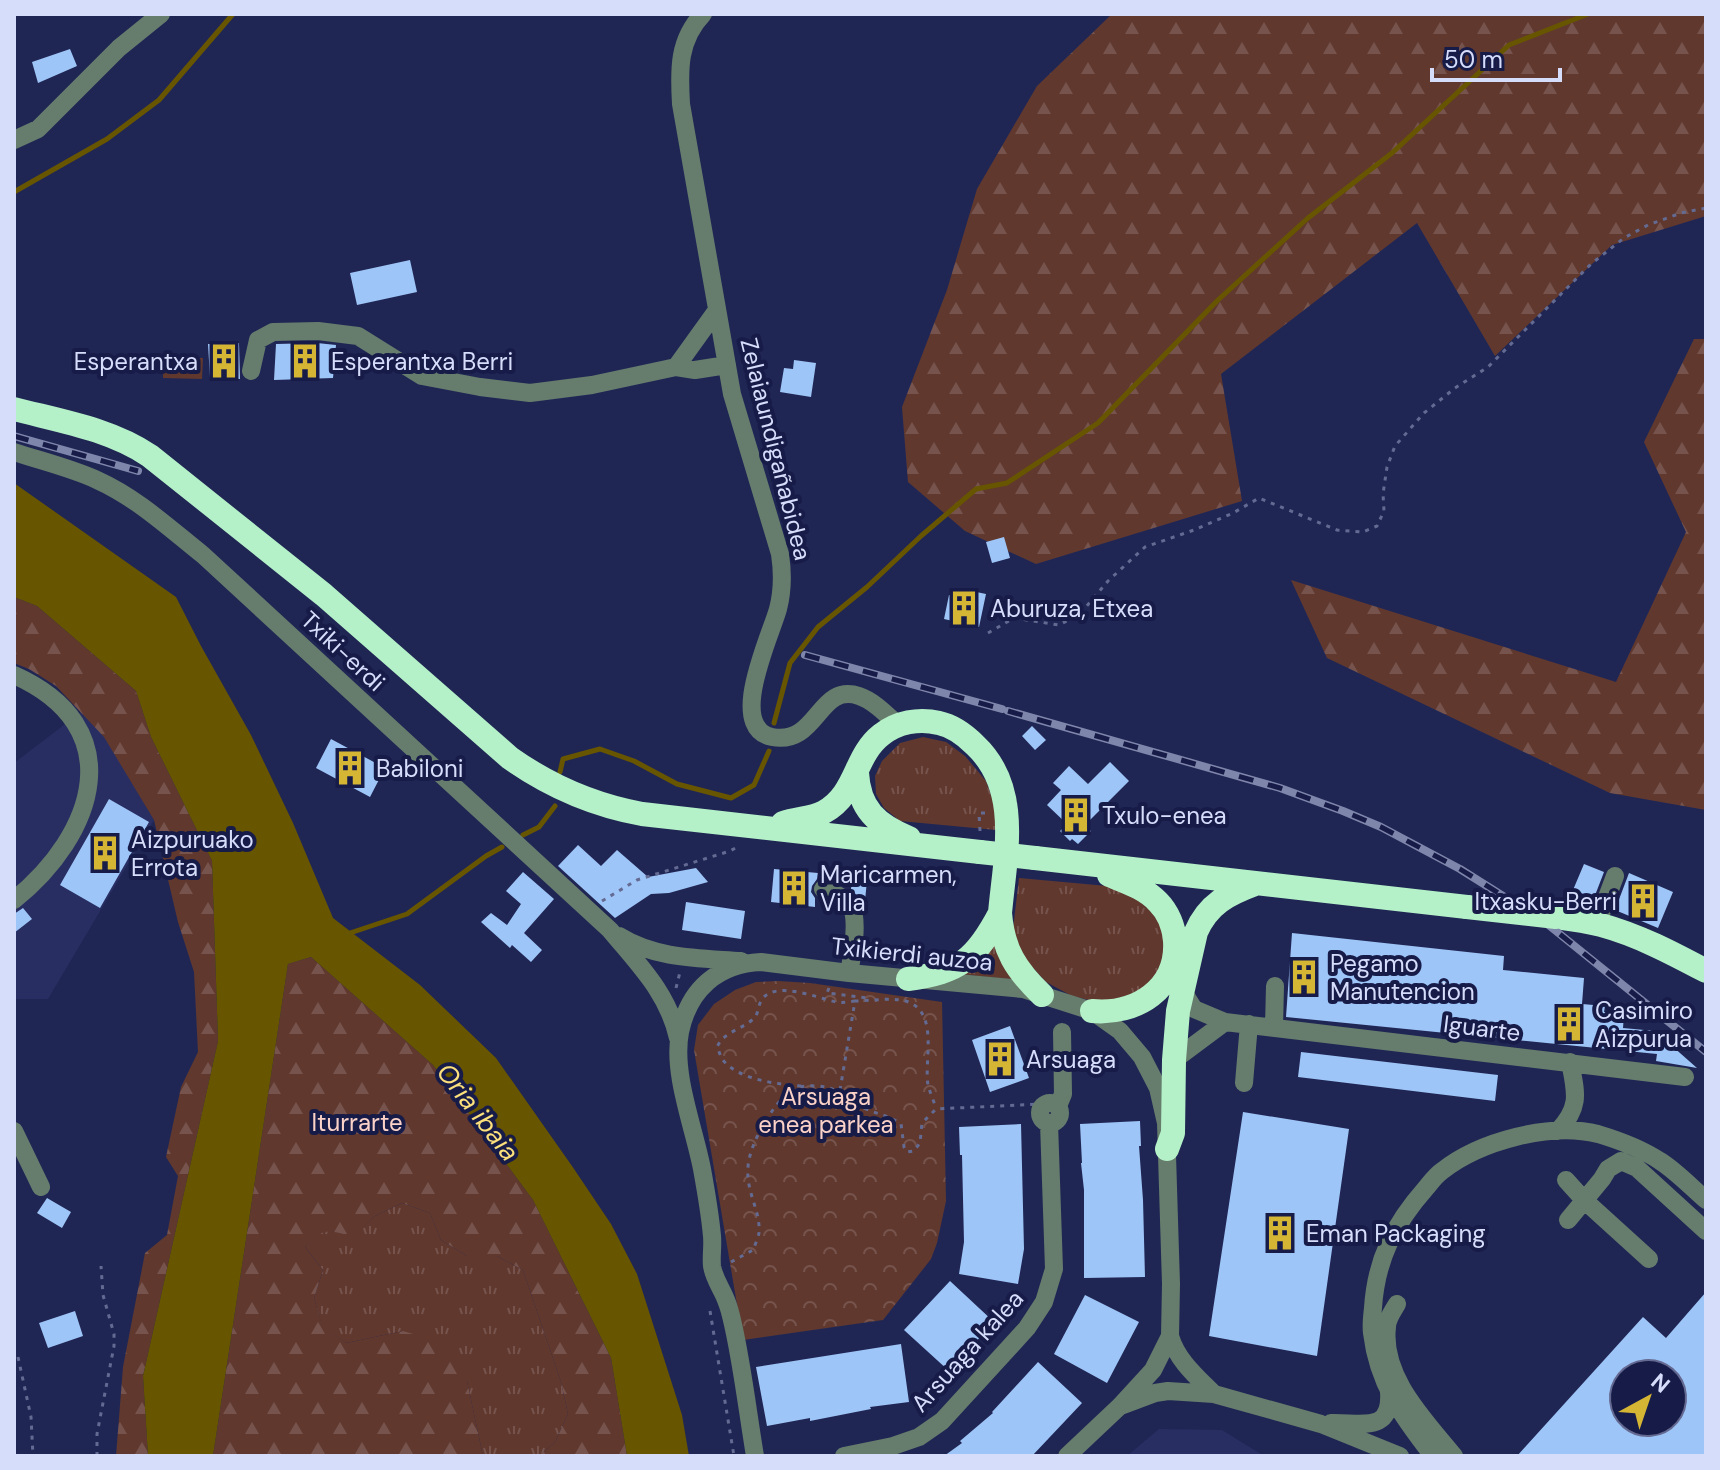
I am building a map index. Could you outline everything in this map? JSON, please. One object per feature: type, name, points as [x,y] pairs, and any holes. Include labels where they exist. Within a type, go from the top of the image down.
[{"type":"highway","points":[[14,409],[109,435],[150,456],[380,642],[493,744],[527,770],[584,799],[624,811],[1556,917],[1618,930],[1706,971]]},
{"type":"highway","points":[[765,828],[806,819],[836,804],[847,792],[873,743],[880,735],[898,725],[934,721],[957,730],[979,748],[1003,790],[1008,822],[1001,926],[1008,952],[1022,975],[1042,995]]},
{"type":"highway","points":[[857,773],[860,793],[876,820],[893,832],[927,846]]},
{"type":"highway","points":[[1085,864],[1138,887],[1158,902],[1171,923],[1175,946],[1175,957],[1167,978],[1152,995],[1122,1010],[1092,1011]]},
{"type":"highway","points":[[1167,1149],[1173,1133],[1178,1011],[1196,932],[1213,905],[1229,894],[1257,883]]},
{"type":"highway","points":[[908,979],[939,973],[963,962],[982,945],[1000,913]]},
{"type":"street","points":[[14,140],[38,129],[119,48],[161,14]]},
{"type":"street","name":"Zelaiaundigañabidea","points":[[703,14],[686,38],[679,72],[681,104],[732,394],[780,554],[784,582],[751,700],[753,722],[764,735],[777,738],[793,736],[806,729],[831,698],[845,693],[862,696],[898,725]]},
{"type":"street","points":[[676,367],[717,310]]},
{"type":"street","points":[[251,371],[258,340],[273,332],[318,331],[358,336],[422,376],[530,393],[592,385],[676,367],[695,370],[727,365]]},
{"type":"street","name":"Txiki-erdi","points":[[14,452],[95,479],[155,516],[203,555],[610,930]]},
{"type":"street","points":[[14,675],[49,693],[73,717],[87,747],[90,776],[83,808],[67,840],[51,865],[14,900]]},
{"type":"street","points":[[1597,924],[1615,876]]},
{"type":"street","points":[[823,889],[839,895],[851,907],[854,926],[849,973]]},
{"type":"street","points":[[610,930],[649,951],[682,957],[761,962]]},
{"type":"street","points":[[610,930],[665,999],[679,1041]]},
{"type":"street","name":"Txikierdi auzoa","points":[[755,1456],[734,1328],[727,1301],[713,1269],[703,1170],[678,1054],[685,1015],[690,1003],[707,982],[732,967],[761,962],[1023,989],[1092,1011],[1107,1020],[1132,1043],[1151,1072],[1166,1123],[1170,1336],[1153,1370],[1067,1456]]},
{"type":"street","points":[[1274,1027],[1275,986]]},
{"type":"street","name":"Iguarte","points":[[1182,990],[1194,1009],[1225,1022],[1685,1077]]},
{"type":"street","points":[[1174,1060],[1225,1022]]},
{"type":"street","points":[[1244,1083],[1249,1024]]},
{"type":"street","name":"Arsuaga kalea","points":[[844,1456],[919,1437],[942,1421],[1027,1328],[1044,1302],[1054,1269],[1050,1111],[1063,1094],[1062,1032]]},
{"type":"street","points":[[1558,1131],[1570,1117],[1576,1094],[1570,1062]]},
{"type":"street","points":[[14,1131],[41,1187]]},
{"type":"street","points":[[1433,1456],[1408,1423],[1382,1377],[1376,1358],[1372,1317],[1377,1273],[1391,1237],[1413,1203],[1440,1172],[1473,1151],[1515,1137],[1558,1131],[1596,1134],[1660,1161],[1706,1200]]},
{"type":"street","points":[[1568,1220],[1608,1169],[1621,1161],[1637,1168],[1703,1226]]},
{"type":"street","points":[[1566,1180],[1649,1259]]},
{"type":"street","points":[[1397,1304],[1387,1325],[1389,1357],[1406,1396],[1454,1456]]},
{"type":"street","points":[[1170,1336],[1183,1363],[1214,1394]]},
{"type":"street","points":[[1120,1406],[1168,1391],[1214,1394],[1321,1424],[1400,1456]]},
{"type":"street","points":[[1321,1424],[1375,1423],[1388,1413],[1389,1392]]},
{"type":"path","points":[[988,633],[1014,618],[1059,625],[1080,614],[1108,581],[1145,547],[1194,530],[1259,498],[1337,530],[1363,532],[1377,526],[1384,511],[1387,467],[1395,446],[1424,413],[1488,367],[1591,264],[1624,238],[1648,225],[1706,208]]},
{"type":"path","points":[[590,912],[637,880],[730,851],[765,828]]},
{"type":"path","points":[[936,1109],[928,1085],[929,1034],[925,1019],[910,1002],[840,1002],[784,990],[771,992],[763,998],[752,1020],[721,1039],[717,1047],[722,1059],[755,1079],[780,1085],[827,1087],[860,1106],[893,1118],[901,1124],[907,1152],[914,1151],[920,1143],[922,1123],[936,1109],[1050,1111]]},
{"type":"path","points":[[840,1092],[855,1001]]},
{"type":"path","points":[[720,1266],[753,1250],[759,1233],[748,1187],[748,1161],[759,1129],[790,1091],[803,1086]]},
{"type":"path","points":[[97,1456],[97,1434],[114,1346],[114,1334],[103,1295],[101,1266]]},
{"type":"path","points":[[18,1357],[31,1417],[33,1456]]},
{"type":"shaded area","points":[[81,712],[105,737],[154,820],[48,999],[14,999],[14,763]]},
{"type":"shaded area","points":[[1159,1429],[1222,1430],[1264,1456],[1127,1456]]},
{"type":"green space","points":[[1112,14],[1706,14],[1706,216],[1612,245],[1495,356],[1417,223],[1221,374],[1242,501],[1036,564],[965,531],[908,482],[902,407],[947,290],[977,189],[1037,86]]},
{"type":"green space","points":[[1694,339],[1706,339],[1706,810],[1610,793],[1327,658],[1291,580],[1616,682],[1686,532],[1644,442]]},
{"type":"green space","points":[[163,356],[203,358],[202,379],[163,378]]},
{"type":"green space","points":[[14,597],[37,606],[136,691],[151,737],[212,861],[218,1041],[143,1376],[148,1456],[116,1456],[123,1367],[145,1253],[167,1235],[178,1176],[166,1157],[181,1087],[198,1052],[194,972],[178,922],[154,820],[104,737],[56,686],[14,663]]},
{"type":"green space","points":[[923,737],[946,742],[965,756],[986,781],[995,806],[996,830],[900,821],[884,808],[876,794],[875,776],[882,761],[900,743]]},
{"type":"green space","points":[[1019,878],[1107,886],[1137,898],[1155,915],[1163,931],[1164,954],[1157,976],[1143,991],[1102,1003],[1072,996],[1046,982],[1022,956],[1013,929]]},
{"type":"green space","points":[[997,934],[1017,980],[958,974]]},
{"type":"green space","name":"Iturrarte","points":[[311,957],[433,1065],[533,1200],[611,1358],[627,1456],[539,1456],[555,1442],[568,1414],[561,1382],[523,1270],[497,1256],[467,1256],[441,1240],[430,1213],[402,1203],[375,1216],[355,1237],[323,1233],[305,1247],[323,1270],[314,1298],[322,1325],[346,1343],[403,1331],[430,1339],[454,1355],[467,1381],[483,1456],[213,1456],[288,964]]},
{"type":"green space","name":"Arsuaga enea parkea","points":[[778,981],[942,1002],[946,1201],[931,1259],[883,1320],[743,1340],[694,1050],[698,1025],[714,1004],[735,990],[756,982]]},
{"type":"green space","points":[[402,1203],[430,1213],[441,1240],[467,1256],[497,1256],[523,1270],[561,1382],[568,1414],[555,1442],[539,1456],[483,1456],[467,1381],[403,1331],[346,1343],[322,1326],[314,1298],[323,1270],[305,1247],[322,1232],[355,1236],[375,1216]]},
{"type":"water","name":"Oria ibaia","points":[[14,483],[176,597],[251,735],[333,918],[420,985],[496,1058],[572,1166],[611,1224],[637,1274],[682,1415],[689,1456],[627,1456],[611,1358],[533,1200],[433,1065],[311,957],[288,964],[213,1456],[148,1456],[143,1376],[218,1041],[212,861],[151,737],[136,691],[37,606],[14,597]]},
{"type":"building","points":[[70,49],[77,66],[38,83],[32,62]]},
{"type":"building","points":[[410,260],[417,292],[357,305],[350,273]]},
{"type":"building","name":"Esperantxa","points":[[239,343],[240,379],[210,378],[208,344]]},
{"type":"building","name":"Esperantxa Berri","points":[[276,344],[336,345],[333,378],[274,380]]},
{"type":"building","points":[[794,360],[816,363],[811,397],[780,392],[784,368],[793,369]]},
{"type":"building","points":[[1004,537],[1010,558],[992,563],[986,542]]},
{"type":"building","name":"Aburuza, Etxea","points":[[962,589],[986,594],[979,627],[944,619],[949,595],[960,597]]},
{"type":"building","points":[[1032,726],[1046,740],[1035,750],[1022,736]]},
{"type":"building","name":"Babiloni","points":[[331,739],[385,768],[370,797],[316,768]]},
{"type":"building","name":"Txulo-enea","points":[[1110,762],[1129,781],[1085,825],[1091,831],[1078,844],[1072,839],[1070,841],[1060,831],[1067,824],[1047,805],[1061,790],[1053,783],[1069,766],[1088,784]]},
{"type":"building","name":"Aizpuruako Errota","points":[[109,799],[149,822],[100,908],[60,885]]},
{"type":"building","points":[[578,845],[601,866],[617,850],[648,877],[696,868],[708,882],[669,893],[651,894],[615,918],[558,866]]},
{"type":"building","points":[[1584,864],[1604,872],[1594,898],[1573,890]]},
{"type":"building","points":[[853,868],[868,870],[865,901],[851,889]]},
{"type":"building","name":"Maricarmen, Villa","points":[[774,869],[818,873],[811,892],[815,907],[771,902]]},
{"type":"building","points":[[523,872],[554,899],[524,933],[542,950],[531,962],[481,922],[491,913],[507,925],[521,904],[506,891]]},
{"type":"building","name":"Itxasku-Berri","points":[[1629,873],[1673,892],[1658,928],[1615,910]]},
{"type":"building","points":[[686,902],[745,911],[741,939],[682,930]]},
{"type":"building","points":[[23,908],[32,919],[14,933],[14,914]]},
{"type":"building","points":[[1292,933],[1504,956],[1503,970],[1584,978],[1582,1004],[1605,1006],[1604,1012],[1624,1015],[1623,1028],[1655,1031],[1697,1068],[1656,1061],[1657,1054],[1286,1017]]},
{"type":"building","name":"Arsuaga","points":[[1010,1026],[1029,1078],[990,1092],[972,1040]]},
{"type":"building","points":[[1301,1052],[1498,1075],[1495,1101],[1298,1077]]},
{"type":"building","name":"Eman Packaging","points":[[1243,1112],[1349,1129],[1317,1356],[1209,1336]]},
{"type":"building","points":[[1140,1121],[1145,1277],[1084,1278],[1080,1124]]},
{"type":"building","points":[[1021,1124],[1024,1249],[1018,1284],[959,1274],[964,1242],[959,1127]]},
{"type":"building","points":[[47,1198],[71,1212],[62,1228],[37,1213]]},
{"type":"building","points":[[950,1281],[994,1322],[949,1371],[904,1330]]},
{"type":"building","points":[[1706,1292],[1706,1456],[1517,1456],[1643,1317],[1666,1338]]},
{"type":"building","points":[[1085,1295],[1139,1322],[1107,1383],[1054,1354]]},
{"type":"building","points":[[75,1311],[83,1336],[48,1348],[39,1323]]},
{"type":"building","points":[[901,1344],[909,1402],[767,1426],[756,1367]]},
{"type":"building","points":[[1038,1362],[1082,1403],[1032,1456],[944,1456],[993,1413]]},
{"type":"waterway","points":[[14,192],[107,139],[159,100],[233,14]]},
{"type":"waterway","points":[[774,723],[790,663],[818,627],[867,587],[921,536],[976,489],[1007,483],[1098,423],[1218,300],[1308,218],[1392,153],[1509,45],[1588,14]]},
{"type":"waterway","points":[[560,772],[563,759],[600,749],[634,761],[677,784],[731,798],[754,785],[769,751]]},
{"type":"waterway","points":[[523,835],[539,827],[555,806]]},
{"type":"waterway","points":[[347,934],[407,914],[502,847]]},
{"type":"railway","points":[[14,436],[138,471]]},
{"type":"railway","points":[[805,655],[1002,709]]},
{"type":"railway","points":[[1008,711],[1280,788],[1381,827],[1460,869],[1546,923],[1706,1052]]},
{"type":"place","name":"Esperantxa","points":[[224,361]]},
{"type":"place","name":"Esperantxa Berri","points":[[305,361]]},
{"type":"place","name":"Aburuza, Etxea","points":[[964,608]]},
{"type":"place","name":"Babiloni","points":[[350,768]]},
{"type":"place","name":"Txulo-enea","points":[[1076,815]]},
{"type":"place","name":"Aizpuruako Errota","points":[[105,853]]},
{"type":"place","name":"Maricarmen, Villa","points":[[794,888]]},
{"type":"place","name":"Itxasku-Berri","points":[[1643,901]]},
{"type":"place","name":"Pegamo Manutencion","points":[[1304,977]]},
{"type":"place","name":"Casimiro Aizpurua","points":[[1569,1024]]},
{"type":"place","name":"Arsuaga","points":[[1000,1059]]},
{"type":"place","name":"Eman Packaging","points":[[1280,1233]]}]
